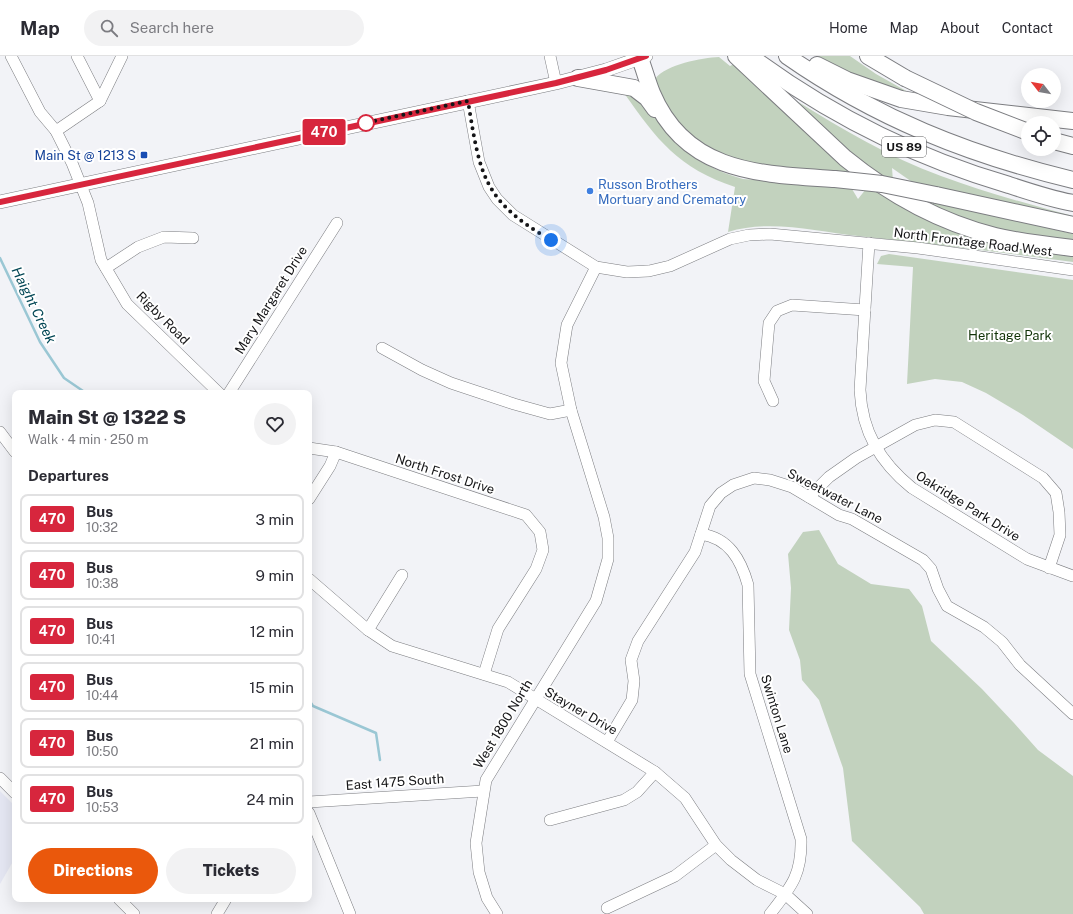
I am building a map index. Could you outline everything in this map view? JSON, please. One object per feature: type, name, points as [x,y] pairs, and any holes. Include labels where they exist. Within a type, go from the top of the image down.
[{"type":"highway","points":[[736,56],[845,158],[863,173],[902,199],[949,221],[995,236],[1073,248]]},
{"type":"highway","name":"US 89","points":[[750,56],[770,71],[846,118],[917,153],[988,179],[1073,203]]},
{"type":"highway","name":"US 89","points":[[787,56],[848,95],[932,136],[994,159],[1073,180]]},
{"type":"highway","points":[[800,56],[847,80],[902,99],[948,107],[1073,121]]},
{"type":"highway","points":[[868,56],[904,78],[976,112],[1021,129]]},
{"type":"highway","points":[[642,57],[652,93],[669,121],[685,140],[700,151],[730,166],[770,174],[882,184],[1073,225]]},
{"type":"highway","points":[[578,78],[634,88],[647,98],[659,115],[669,121]]},
{"type":"highway","points":[[1061,143],[1073,146]]},
{"type":"main road","points":[[0,202],[81,183],[556,83],[578,78],[642,57]]},
{"type":"street","name":"Rigby Road","points":[[11,56],[40,112],[56,131],[81,183],[88,203],[98,251],[127,304],[217,390]]},
{"type":"street","points":[[77,56],[100,100]]},
{"type":"street","points":[[56,131],[100,100],[122,56]]},
{"type":"street","points":[[550,56],[556,83]]},
{"type":"street","points":[[468,101],[479,162],[489,187],[497,199],[519,219],[596,267]]},
{"type":"street","name":"Mary Margaret Drive","points":[[231,390],[337,223]]},
{"type":"street","name":"North Frontage Road West","points":[[596,267],[627,272],[649,271],[670,266],[730,239],[750,235],[770,234],[918,248],[1073,270]]},
{"type":"street","points":[[106,268],[138,247],[164,237],[193,238]]},
{"type":"street","name":"Oakridge Park Drive","points":[[869,243],[861,410],[876,448],[896,475],[912,488],[1027,559],[1073,576]]},
{"type":"street","name":"West 1800 North","points":[[497,914],[487,898],[479,872],[476,843],[483,791],[486,780],[534,699],[596,601],[608,558],[608,538],[571,410],[561,363],[567,325],[596,267]]},
{"type":"street","points":[[773,401],[764,381],[769,323],[777,311],[792,305],[865,310]]},
{"type":"street","points":[[382,348],[422,370],[451,383],[514,404],[550,414],[571,410]]},
{"type":"street","points":[[809,497],[839,470],[863,454],[915,425],[935,420],[954,422],[1043,478],[1056,493],[1060,535],[1049,568]]},
{"type":"street","points":[[0,432],[12,448]]},
{"type":"street","points":[[312,448],[336,452],[330,466],[312,494]]},
{"type":"street","name":"North Frost Drive","points":[[336,452],[526,516],[540,532],[543,550],[536,569],[498,629],[484,674]]},
{"type":"street","name":"Sweetwater Lane","points":[[607,742],[632,700],[634,681],[631,660],[638,641],[695,552],[706,515],[721,493],[744,480],[754,478],[770,480],[792,487],[839,515],[852,518],[923,560],[931,569],[938,589],[947,606],[984,627],[1002,642],[1020,665],[1073,714]]},
{"type":"street","name":"Swinton Lane","points":[[701,534],[719,539],[730,548],[744,571],[748,585],[750,674],[801,839],[801,858],[798,872],[785,894],[770,914]]},
{"type":"street","points":[[368,630],[402,575]]},
{"type":"street","name":"Stayner Drive","points":[[312,582],[368,630],[392,646],[508,682],[655,772],[685,798],[716,845],[745,872],[770,888],[785,894],[807,914]]},
{"type":"street","points":[[550,820],[624,800],[637,792],[655,772]]},
{"type":"street","points":[[0,778],[12,790]]},
{"type":"street","name":"East 1475 South","points":[[312,802],[483,791]]},
{"type":"street","points":[[312,819],[350,914]]},
{"type":"street","points":[[607,908],[675,876],[716,845]]},
{"type":"street","points":[[122,902],[134,914]]},
{"type":"street","points":[[217,914],[224,902]]},
{"type":"shaded area","points":[[0,791],[12,803],[12,863],[0,884]]},
{"type":"green space","points":[[818,56],[850,56],[876,74],[908,92],[907,93],[857,76]]},
{"type":"green space","points":[[719,57],[730,66],[734,64],[850,170],[848,174],[826,173],[729,160],[690,136],[662,101],[655,79],[667,69],[694,60]]},
{"type":"green space","points":[[624,93],[632,95],[646,106],[668,135],[681,148],[697,159],[724,173],[743,179],[830,185],[852,189],[858,199],[866,189],[878,191],[1073,255],[1073,262],[793,227],[760,226],[728,232],[735,187],[698,171],[670,150],[647,125]]},
{"type":"green space","points":[[795,100],[848,132],[903,160],[941,176],[973,187],[1073,216],[1073,223],[915,184],[892,168],[893,181],[881,179]]},
{"type":"green space","points":[[916,197],[1073,234],[1073,243],[998,230],[941,211]]},
{"type":"green space","name":"Heritage Park","points":[[889,254],[1073,280],[1073,449],[1023,415],[986,393],[962,382],[935,379],[907,384],[913,267],[877,264],[881,256]]},
{"type":"green space","points":[[819,530],[838,564],[871,584],[909,589],[922,606],[931,641],[982,689],[1038,750],[1073,776],[1073,914],[924,914],[920,907],[852,841],[843,768],[819,700],[802,680],[800,660],[789,630],[791,588],[788,554],[803,532]]},
{"type":"waterway","name":"Haight Creek","points":[[0,258],[40,342],[64,378],[82,390]]},
{"type":"waterway","name":"Haight Creek","points":[[312,704],[376,733],[380,760]]},
{"type":"bus line","name":"470","points":[[0,202],[230,151],[556,83],[606,70],[646,56]]},
{"type":"place","name":"Main St @ 1213 S","points":[[144,155]]},
{"type":"place","name":"Russon Brothers Mortuary and Crematory","points":[[590,191]]},
{"type":"route","points":[[366,123],[360,124],[468,101],[479,162],[489,187],[497,199],[513,215],[551,240]]}]
